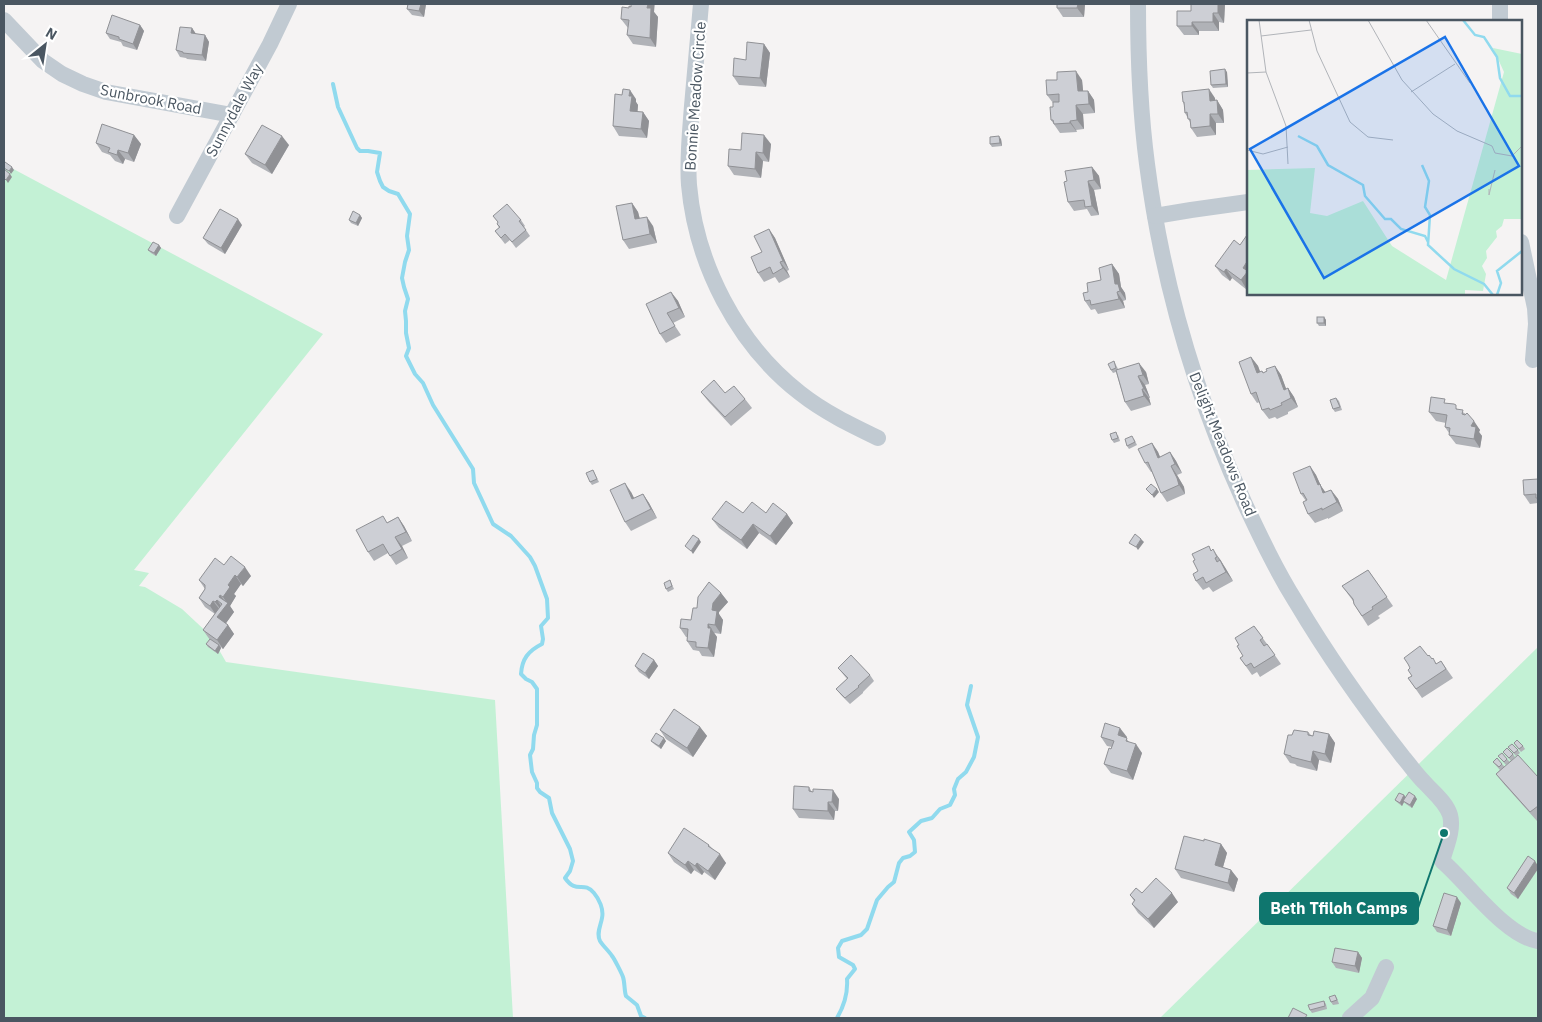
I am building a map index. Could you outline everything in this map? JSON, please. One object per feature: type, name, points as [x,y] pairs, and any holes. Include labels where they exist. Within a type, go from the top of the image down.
[{"type":"street","name":"Sunnydale Way","points":[[177,216],[270,44],[289,4]]},
{"type":"street","name":"Bonnie Meadow Circle","points":[[701,4],[689,138],[689,185],[694,218],[711,275],[732,317],[755,348],[782,377],[814,404],[845,423],[878,438]]},
{"type":"street","name":"Delight Meadows Road","points":[[1138,4],[1138,49],[1142,112],[1155,216],[1167,273],[1194,375],[1228,467],[1295,602],[1337,668],[1368,712],[1449,811],[1452,826],[1442,861],[1454,871],[1478,898],[1514,930],[1538,941]]},
{"type":"street","points":[[1500,4],[1500,20]]},
{"type":"street","name":"Sunbrook Road","points":[[4,20],[43,61],[62,74],[83,84],[106,92],[232,115]]},
{"type":"street","points":[[1155,216],[1247,202]]},
{"type":"street","points":[[1522,247],[1535,308],[1536,324],[1532,360]]},
{"type":"street","points":[[1350,1018],[1372,998],[1386,967]]},
{"type":"green space","points":[[4,164],[323,334],[134,570],[149,573],[139,586],[145,587],[182,609],[211,636],[226,662],[495,700],[513,1018],[4,1018]]},
{"type":"green space","points":[[1538,647],[1538,1018],[1160,1018]]},
{"type":"building","points":[[408,4],[421,4],[419,11],[407,9]]},
{"type":"building","points":[[631,4],[648,4],[647,8],[651,8],[650,38],[627,35],[629,20],[621,19],[622,7],[629,8]]},
{"type":"building","points":[[1057,4],[1078,4],[1077,8],[1057,8]]},
{"type":"building","points":[[1191,4],[1218,4],[1218,13],[1213,13],[1213,22],[1192,22],[1192,26],[1177,26],[1177,11],[1191,11]]},
{"type":"building","points":[[112,15],[140,25],[133,44],[106,33]]},
{"type":"building","points":[[180,27],[192,28],[191,33],[205,35],[202,55],[183,53],[176,50]]},
{"type":"building","points":[[747,42],[764,44],[760,78],[733,76],[734,58],[746,60]]},
{"type":"building","points":[[1225,69],[1226,84],[1211,85],[1210,71]]},
{"type":"building","points":[[1076,71],[1078,91],[1088,91],[1089,104],[1076,105],[1077,120],[1070,121],[1070,123],[1054,124],[1053,120],[1051,120],[1050,107],[1053,107],[1053,102],[1059,102],[1059,94],[1047,95],[1046,80],[1057,80],[1057,72]]},
{"type":"building","points":[[623,89],[630,90],[629,96],[632,96],[630,111],[643,112],[641,129],[613,126],[615,94],[622,95]]},
{"type":"building","points":[[1209,89],[1210,101],[1217,100],[1218,114],[1210,114],[1210,126],[1191,128],[1190,119],[1188,119],[1187,112],[1185,113],[1182,92]]},
{"type":"building","points":[[102,124],[134,135],[128,153],[118,150],[117,155],[108,152],[110,148],[96,143]]},
{"type":"building","points":[[262,125],[282,136],[265,165],[245,154]]},
{"type":"building","points":[[742,133],[764,135],[763,153],[756,152],[755,169],[728,166],[729,149],[741,150]]},
{"type":"building","points":[[999,136],[1000,143],[990,144],[990,137]]},
{"type":"building","points":[[5,162],[12,167],[9,171],[4,168]]},
{"type":"building","points":[[1092,167],[1094,180],[1088,181],[1092,206],[1085,207],[1084,200],[1068,202],[1064,182],[1067,181],[1065,171]]},
{"type":"building","points":[[4,169],[10,174],[6,180],[4,178]]},
{"type":"building","points":[[632,203],[635,219],[647,217],[650,234],[623,240],[616,206]]},
{"type":"building","points":[[507,204],[521,220],[519,221],[526,230],[512,242],[505,234],[501,238],[495,231],[500,227],[493,216]]},
{"type":"building","points":[[220,209],[238,219],[221,248],[203,238]]},
{"type":"building","points":[[353,211],[360,215],[356,223],[349,220]]},
{"type":"building","points":[[769,229],[783,261],[780,262],[783,268],[773,274],[770,267],[758,273],[751,257],[762,252],[754,236]]},
{"type":"building","points":[[1247,235],[1247,262],[1243,268],[1247,272],[1241,280],[1226,269],[1224,272],[1215,266],[1234,240],[1240,245]]},
{"type":"building","points":[[153,242],[159,245],[154,253],[148,250]]},
{"type":"building","points":[[1112,264],[1115,284],[1118,284],[1120,291],[1117,292],[1119,299],[1091,305],[1090,300],[1085,301],[1083,293],[1088,292],[1087,283],[1101,280],[1099,268]]},
{"type":"building","points":[[671,292],[679,308],[667,313],[675,326],[660,334],[646,304]]},
{"type":"building","points":[[1317,317],[1324,317],[1324,323],[1317,323]]},
{"type":"building","points":[[1251,357],[1257,373],[1262,371],[1263,373],[1267,371],[1266,369],[1275,366],[1284,390],[1288,388],[1291,398],[1281,403],[1282,405],[1270,410],[1269,408],[1262,410],[1256,392],[1251,394],[1239,362]]},
{"type":"building","points":[[1114,361],[1116,368],[1111,370],[1108,364]]},
{"type":"building","points":[[1139,363],[1143,375],[1138,376],[1144,389],[1142,389],[1144,396],[1125,402],[1116,370]]},
{"type":"building","points":[[714,380],[725,393],[734,386],[745,399],[725,417],[701,392]]},
{"type":"building","points":[[1431,397],[1445,399],[1444,403],[1454,404],[1456,409],[1463,410],[1462,414],[1465,415],[1467,413],[1474,421],[1471,426],[1476,427],[1474,439],[1449,435],[1450,428],[1445,427],[1447,415],[1429,412]]},
{"type":"building","points":[[1336,398],[1340,407],[1333,409],[1330,400]]},
{"type":"building","points":[[1116,432],[1118,438],[1112,440],[1110,434]]},
{"type":"building","points":[[1132,436],[1135,442],[1127,446],[1125,439]]},
{"type":"building","points":[[1152,443],[1158,458],[1170,452],[1175,464],[1171,466],[1179,485],[1161,493],[1148,462],[1145,463],[1138,449]]},
{"type":"building","points":[[1310,466],[1323,493],[1331,490],[1337,502],[1322,510],[1322,508],[1308,514],[1303,502],[1307,500],[1303,493],[1301,494],[1293,473]]},
{"type":"building","points":[[593,470],[597,479],[590,482],[586,473]]},
{"type":"building","points":[[1538,479],[1538,498],[1536,498],[1536,494],[1524,495],[1523,480]]},
{"type":"building","points":[[625,483],[632,499],[643,494],[651,509],[625,522],[610,490]]},
{"type":"building","points":[[1151,484],[1157,489],[1152,495],[1146,489]]},
{"type":"building","points":[[726,501],[743,513],[752,502],[766,513],[773,503],[787,514],[770,536],[753,524],[741,540],[712,519]]},
{"type":"building","points":[[383,516],[387,523],[398,517],[406,532],[395,537],[402,549],[390,556],[383,544],[368,552],[356,530]]},
{"type":"building","points":[[1135,534],[1141,539],[1136,547],[1129,543]]},
{"type":"building","points":[[693,535],[699,539],[691,551],[685,546]]},
{"type":"building","points":[[1209,546],[1217,557],[1215,558],[1217,562],[1220,560],[1226,572],[1206,583],[1203,577],[1196,581],[1193,574],[1198,571],[1192,554]]},
{"type":"building","points":[[231,556],[245,567],[237,577],[235,575],[223,597],[220,595],[219,597],[228,603],[217,617],[228,625],[217,640],[203,630],[222,604],[217,600],[213,601],[210,606],[199,598],[205,589],[205,585],[199,580],[215,558],[224,565]]},
{"type":"building","points":[[1368,570],[1387,597],[1362,616],[1353,599],[1342,586]]},
{"type":"building","points":[[670,580],[672,586],[666,589],[664,583]]},
{"type":"building","points":[[709,582],[721,593],[713,603],[712,610],[717,611],[715,625],[708,624],[708,628],[711,628],[708,648],[696,647],[696,642],[687,641],[688,629],[680,628],[681,619],[691,620],[693,608],[697,608],[698,597]]},
{"type":"building","points":[[1254,626],[1263,638],[1260,640],[1264,646],[1267,644],[1275,655],[1254,668],[1251,663],[1246,666],[1240,658],[1243,656],[1235,638]]},
{"type":"building","points":[[210,639],[219,645],[215,651],[206,644]]},
{"type":"building","points":[[1420,646],[1428,656],[1433,658],[1436,664],[1441,661],[1446,669],[1416,689],[1408,678],[1412,676],[1404,658]]},
{"type":"building","points":[[643,653],[654,660],[645,673],[635,666]]},
{"type":"building","points":[[851,655],[870,675],[845,698],[836,689],[848,678],[838,668]]},
{"type":"building","points":[[674,709],[700,727],[687,748],[660,730]]},
{"type":"building","points":[[1105,723],[1120,728],[1118,735],[1127,738],[1126,741],[1136,744],[1127,771],[1104,764],[1109,748],[1111,749],[1114,741],[1101,737]]},
{"type":"building","points":[[1294,730],[1308,732],[1308,735],[1313,736],[1314,731],[1329,734],[1325,754],[1313,751],[1311,762],[1284,754],[1288,735],[1292,735]]},
{"type":"building","points":[[656,733],[664,738],[659,746],[651,741]]},
{"type":"building","points":[[1517,740],[1523,746],[1519,749],[1514,743]]},
{"type":"building","points":[[1512,744],[1518,750],[1514,753],[1508,747]]},
{"type":"building","points":[[1507,748],[1513,754],[1509,758],[1503,752]]},
{"type":"building","points":[[1502,753],[1507,759],[1504,762],[1498,756]]},
{"type":"building","points":[[1518,755],[1538,777],[1538,806],[1530,812],[1496,774]]},
{"type":"building","points":[[1497,758],[1502,764],[1499,767],[1493,762]]},
{"type":"building","points":[[794,786],[809,787],[809,791],[813,792],[813,789],[833,790],[832,802],[828,802],[828,811],[793,809]]},
{"type":"building","points":[[1409,792],[1415,796],[1410,805],[1403,801]]},
{"type":"building","points":[[1399,793],[1404,795],[1400,803],[1395,800]]},
{"type":"building","points":[[684,828],[720,854],[708,871],[697,863],[695,866],[688,861],[685,865],[668,853]]},
{"type":"building","points":[[1184,836],[1221,844],[1215,865],[1231,870],[1228,883],[1175,869]]},
{"type":"building","points":[[1528,856],[1535,861],[1514,893],[1507,888]]},
{"type":"building","points":[[1156,878],[1172,893],[1148,919],[1132,904],[1135,900],[1130,895],[1136,888],[1142,893]]},
{"type":"building","points":[[1444,893],[1457,897],[1447,930],[1433,926]]},
{"type":"building","points":[[1335,948],[1358,952],[1355,966],[1332,962]]},
{"type":"building","points":[[1335,995],[1337,1000],[1331,1002],[1329,997]]},
{"type":"building","points":[[1324,1001],[1325,1006],[1310,1010],[1308,1005]]},
{"type":"building","points":[[1293,1008],[1307,1015],[1305,1018],[1288,1018]]},
{"type":"waterway","points":[[333,84],[338,107],[357,148],[360,151],[380,153],[377,172],[380,181],[383,187],[398,194],[410,214],[407,236],[409,250],[402,278],[408,299],[405,311],[409,348],[406,356],[415,374],[423,383],[433,405],[473,469],[474,483],[493,524],[511,536],[530,557],[547,599],[548,618],[541,626],[542,644],[527,656],[521,674],[532,682],[537,689],[537,725],[533,749],[530,755],[532,772],[537,788],[549,798],[552,813],[570,849],[573,861],[570,871],[565,878],[573,886],[590,889],[598,898],[602,911],[599,932],[600,941],[613,957],[624,979],[626,996],[637,1005],[641,1016],[645,1018]]},
{"type":"waterway","points":[[837,1018],[845,999],[847,979],[855,969],[853,965],[839,957],[838,948],[842,941],[861,935],[867,929],[877,900],[894,882],[899,863],[903,858],[915,852],[914,840],[909,832],[921,821],[932,818],[940,809],[950,805],[955,795],[954,789],[958,779],[966,772],[974,757],[978,737],[967,705],[971,686]]},
{"type":"place","name":"Beth Tfiloh Camps","points":[[1444,833]]}]
